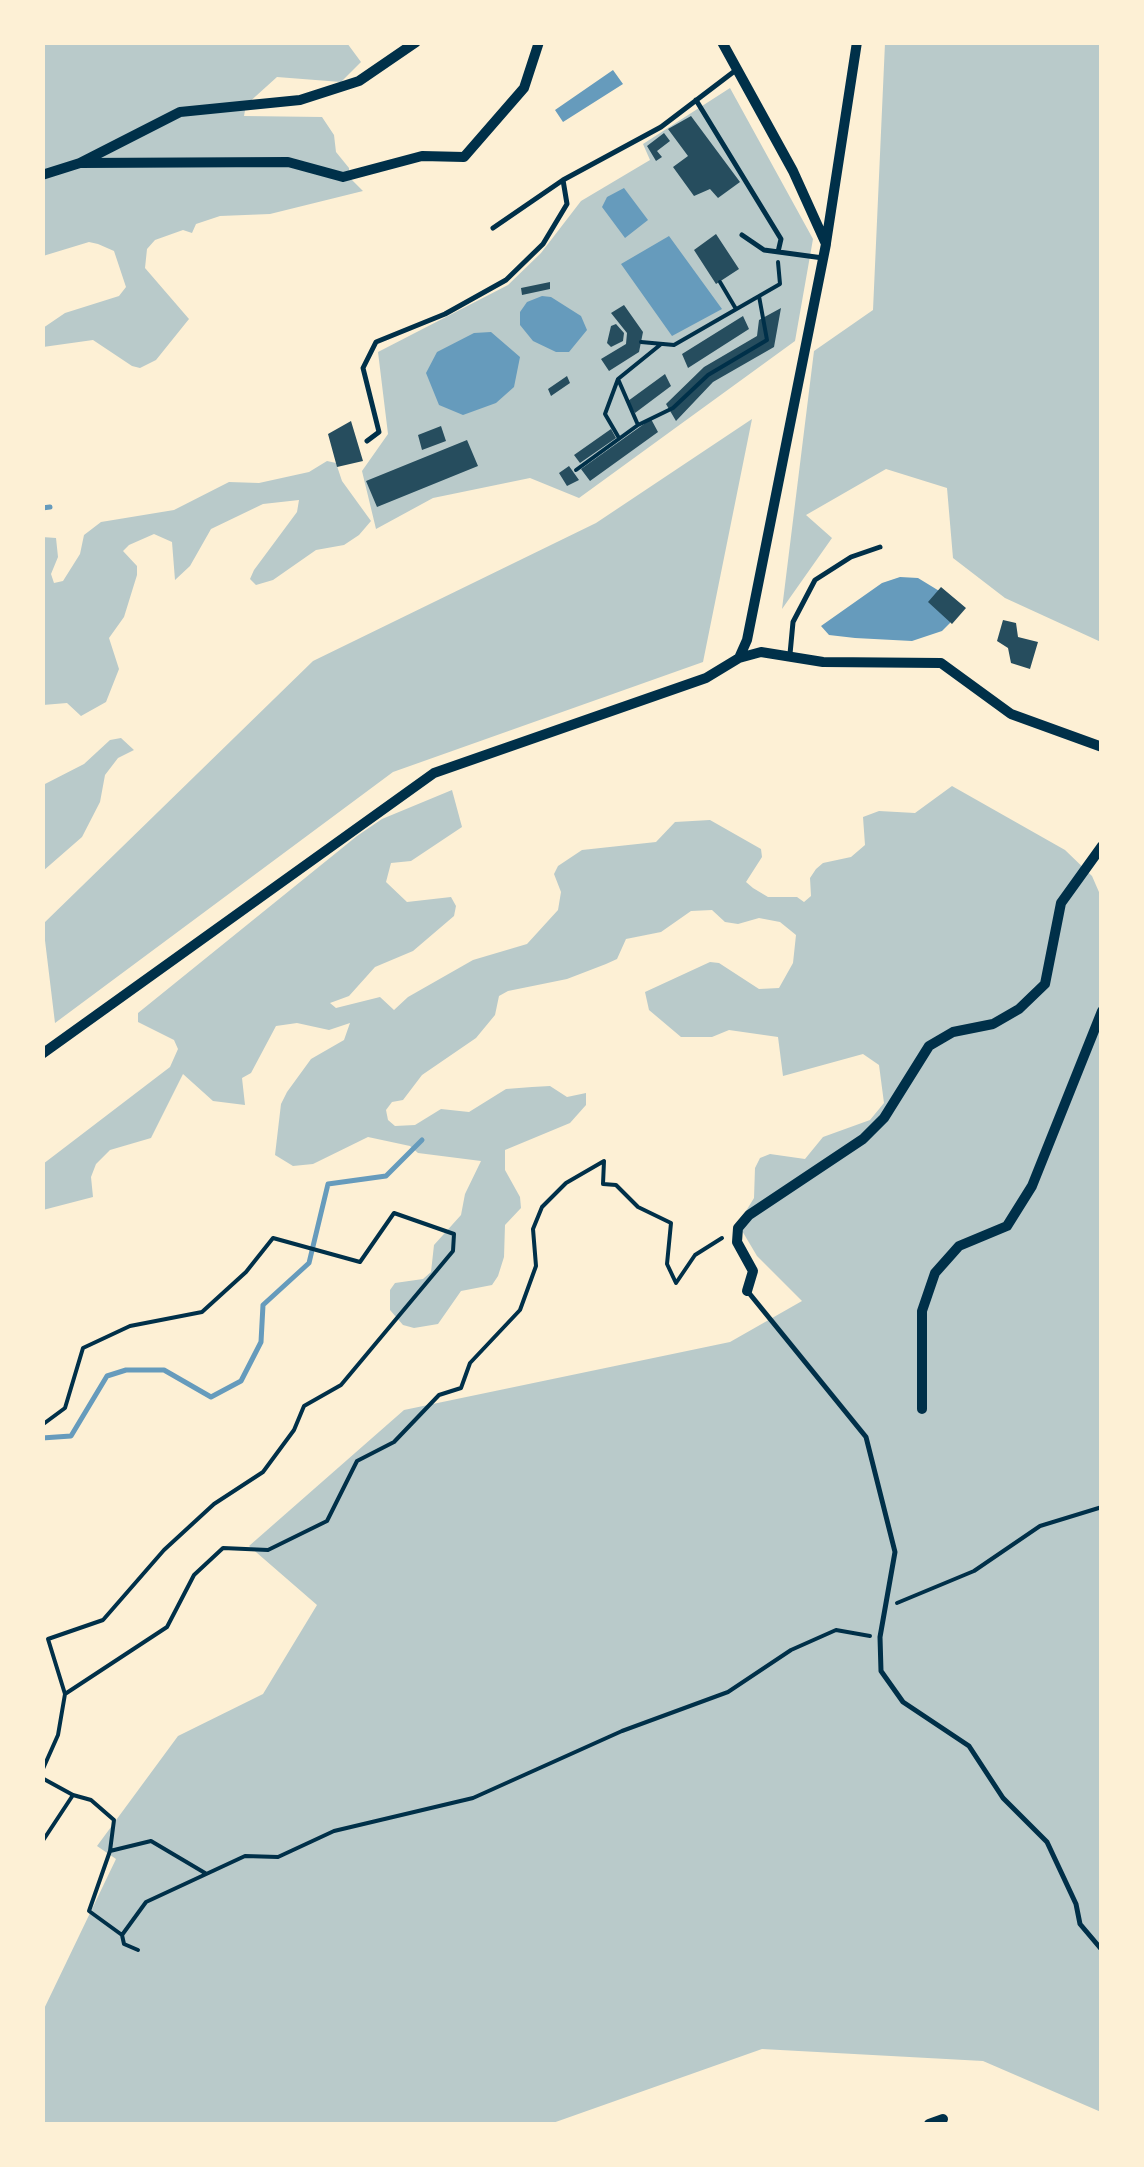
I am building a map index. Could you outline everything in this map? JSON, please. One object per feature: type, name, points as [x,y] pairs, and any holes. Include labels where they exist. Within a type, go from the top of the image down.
[{"type":"street","points":[[42,174],[80,163],[180,112],[300,100],[359,81],[408,52],[416,42]]},
{"type":"street","points":[[80,163],[288,162],[344,177],[422,156],[464,156],[524,88],[539,42]]},
{"type":"street","points":[[722,42],[793,171],[826,244]]},
{"type":"street","points":[[740,658],[748,640],[826,244],[857,42]]},
{"type":"street","points":[[42,1054],[434,773],[706,678],[740,658],[761,652],[823,662],[942,664],[1011,714],[1102,746]]},
{"type":"street","points":[[747,1290],[753,1271],[737,1235],[749,1215],[862,1139],[884,1118],[928,1046],[954,1032],[993,1024],[1019,1009],[1045,984],[1060,903],[1102,846]]},
{"type":"street","points":[[922,1409],[922,1311],[935,1273],[959,1246],[1006,1226],[1032,1186],[1102,1011]]},
{"type":"street","points":[[929,2124],[943,2119]]},
{"type":"lane","points":[[494,228],[563,180],[661,127],[736,70]]},
{"type":"lane","points":[[696,100],[781,239],[778,252]]},
{"type":"lane","points":[[367,441],[379,432],[363,368],[376,342],[445,314],[506,280],[542,244],[566,204],[563,180]]},
{"type":"lane","points":[[742,235],[764,250],[823,258]]},
{"type":"lane","points":[[790,657],[793,622],[816,580],[851,557],[880,547]]},
{"type":"lane","points":[[747,1290],[866,1437],[895,1552],[880,1637],[881,1671],[893,1693],[969,1746],[1003,1798],[1047,1842],[1076,1904],[1080,1924],[1102,1950]]},
{"type":"path","points":[[641,342],[674,345],[780,284],[778,252]]},
{"type":"path","points":[[720,282],[736,310]]},
{"type":"path","points":[[576,470],[638,425],[674,408],[708,375],[766,340],[759,296]]},
{"type":"path","points":[[620,438],[605,414],[618,379],[661,344]]},
{"type":"path","points":[[618,379],[638,425]]},
{"type":"path","points":[[64,1694],[166,1627],[194,1575],[223,1548],[268,1550],[327,1521],[357,1461],[394,1442],[439,1395],[461,1388],[470,1363],[520,1310],[536,1266],[533,1228],[542,1206],[566,1183],[604,1161],[603,1184],[616,1185],[638,1207],[671,1224],[668,1264],[676,1282],[696,1255],[726,1235],[737,1235]]},
{"type":"path","points":[[42,1426],[65,1408],[83,1348],[130,1326],[202,1312],[246,1272],[273,1238],[360,1262],[394,1212],[454,1234],[453,1251],[341,1386],[304,1406],[263,1472],[214,1504],[176,1538],[104,1620],[48,1639],[64,1694],[58,1735],[42,1775],[73,1795],[92,1800],[114,1820],[110,1851],[90,1911],[122,1935],[124,1944],[138,1950]]},
{"type":"path","points":[[888,1607],[974,1570],[1040,1526],[1102,1507]]},
{"type":"path","points":[[122,1935],[146,1902],[245,1856],[278,1857],[334,1830],[473,1798],[508,1785],[622,1731],[728,1692],[791,1650],[836,1630],[880,1637]]},
{"type":"path","points":[[42,1842],[73,1795]]},
{"type":"path","points":[[110,1851],[152,1841],[205,1873]]},
{"type":"shaded area","points":[[43,43],[347,43],[361,62],[341,82],[277,77],[246,105],[244,116],[322,117],[334,135],[336,152],[349,168],[349,177],[363,191],[270,214],[220,216],[196,224],[192,233],[183,230],[155,240],[147,249],[145,268],[189,319],[156,360],[140,368],[93,340],[43,347],[43,328],[65,313],[119,296],[126,287],[114,251],[98,244],[89,242],[43,256]]},
{"type":"shaded area","points":[[885,43],[1101,43],[1101,642],[1005,598],[953,558],[947,488],[886,469],[806,515],[832,538],[782,609],[814,351],[873,310]]},
{"type":"shaded area","points":[[730,88],[813,239],[795,341],[579,498],[530,478],[433,498],[376,529],[362,471],[388,434],[378,352],[508,285],[541,253],[581,201],[650,160],[643,144]]},
{"type":"shaded area","points":[[752,419],[703,662],[393,772],[55,1023],[43,924],[313,661],[596,523]]},
{"type":"shaded area","points":[[327,461],[336,463],[342,481],[371,521],[359,535],[344,545],[316,550],[273,580],[256,585],[250,579],[254,570],[297,512],[299,500],[263,504],[211,529],[190,566],[175,580],[172,542],[154,534],[129,545],[123,551],[137,566],[137,575],[124,617],[109,638],[119,669],[106,702],[81,716],[67,703],[43,705],[42,537],[56,538],[58,557],[51,574],[54,583],[63,581],[80,554],[84,535],[101,522],[174,510],[229,482],[259,483],[309,472]]},
{"type":"shaded area","points":[[121,738],[134,750],[118,758],[105,775],[100,802],[82,837],[43,871],[43,785],[84,764],[110,740]]},
{"type":"shaded area","points":[[952,786],[1065,850],[1092,876],[1102,899],[1101,2112],[983,2061],[762,2049],[550,2124],[43,2124],[42,2013],[116,1859],[97,1846],[178,1736],[263,1694],[317,1605],[249,1546],[404,1410],[730,1342],[802,1301],[757,1256],[738,1224],[754,1198],[755,1168],[760,1158],[770,1154],[805,1159],[823,1137],[870,1120],[884,1103],[879,1065],[863,1054],[783,1076],[778,1037],[729,1030],[712,1037],[681,1037],[649,1010],[645,992],[710,962],[719,963],[759,989],[779,988],[793,963],[796,935],[780,922],[759,918],[738,924],[725,922],[712,910],[691,911],[661,932],[626,939],[617,959],[606,964],[567,979],[508,991],[499,996],[495,1015],[476,1038],[422,1075],[403,1100],[392,1102],[386,1110],[388,1120],[395,1126],[415,1125],[441,1109],[469,1112],[506,1089],[532,1087],[550,1086],[567,1097],[586,1093],[586,1105],[570,1123],[505,1150],[505,1170],[520,1197],[521,1208],[505,1225],[504,1257],[498,1276],[492,1285],[461,1291],[438,1324],[414,1328],[403,1325],[390,1310],[390,1290],[395,1283],[423,1279],[431,1272],[434,1245],[461,1215],[465,1194],[481,1161],[418,1153],[410,1146],[368,1137],[313,1164],[293,1166],[275,1155],[281,1104],[287,1092],[311,1059],[344,1040],[350,1023],[329,1030],[297,1023],[276,1026],[251,1073],[242,1078],[245,1105],[213,1101],[183,1074],[151,1138],[110,1150],[96,1164],[91,1177],[93,1197],[43,1210],[43,1164],[170,1067],[178,1049],[174,1040],[138,1022],[138,1013],[357,836],[382,819],[452,790],[462,827],[411,861],[391,863],[386,882],[407,902],[451,897],[456,906],[454,916],[413,951],[375,967],[349,996],[330,1003],[336,1008],[380,997],[394,1010],[408,997],[473,960],[527,944],[558,910],[561,892],[554,874],[558,866],[582,850],[656,842],[675,822],[710,820],[761,849],[762,857],[746,882],[768,897],[797,897],[804,902],[811,896],[810,878],[816,869],[823,863],[851,857],[865,845],[863,817],[879,811],[915,813]]},
{"type":"water","points":[[613,70],[623,84],[563,122],[555,110]]},
{"type":"water","points":[[624,188],[648,220],[625,238],[602,207],[607,197]]},
{"type":"water","points":[[669,236],[722,309],[672,336],[621,264]]},
{"type":"water","points":[[551,297],[581,316],[587,330],[569,352],[556,352],[533,341],[520,325],[520,312],[527,302]]},
{"type":"water","points":[[491,332],[520,357],[514,387],[496,403],[463,415],[439,405],[426,373],[437,352],[474,333]]},
{"type":"water","points":[[900,577],[918,578],[954,600],[950,623],[942,631],[912,641],[829,635],[821,626],[882,583]]},
{"type":"building","points":[[691,116],[740,182],[718,198],[710,189],[694,196],[673,167],[688,156],[668,129]]},
{"type":"building","points":[[664,133],[670,141],[657,151],[662,157],[656,161],[647,146]]},
{"type":"building","points":[[716,234],[739,269],[716,284],[694,250]]},
{"type":"building","points":[[550,282],[550,289],[522,295],[521,288]]},
{"type":"building","points":[[624,305],[643,332],[639,352],[609,371],[601,359],[626,344],[627,333],[611,313]]},
{"type":"building","points":[[781,308],[774,347],[713,382],[676,421],[666,404],[704,367],[757,336],[759,320]]},
{"type":"building","points":[[743,316],[749,329],[688,368],[682,354]]},
{"type":"building","points":[[616,324],[624,333],[623,341],[611,347],[607,343],[611,326]]},
{"type":"building","points":[[665,374],[671,386],[635,413],[628,401]]},
{"type":"building","points":[[567,376],[570,383],[551,396],[548,389]]},
{"type":"building","points":[[651,419],[658,432],[590,481],[581,469]]},
{"type":"building","points":[[351,421],[363,461],[337,467],[328,434]]},
{"type":"building","points":[[441,426],[446,441],[422,450],[418,435]]},
{"type":"building","points":[[611,429],[616,438],[580,463],[574,455]]},
{"type":"building","points":[[467,440],[478,466],[377,507],[366,481]]},
{"type":"building","points":[[569,466],[579,480],[567,486],[559,473]]},
{"type":"building","points":[[941,587],[966,608],[952,624],[928,602]]},
{"type":"building","points":[[1003,620],[1016,623],[1018,637],[1038,642],[1030,669],[1011,663],[1008,648],[997,641]]},
{"type":"waterway","points":[[42,508],[50,507]]},
{"type":"waterway","points":[[42,1438],[71,1436],[107,1376],[126,1370],[164,1370],[211,1397],[241,1381],[261,1342],[263,1305],[309,1263],[328,1184],[386,1176],[422,1140]]}]
